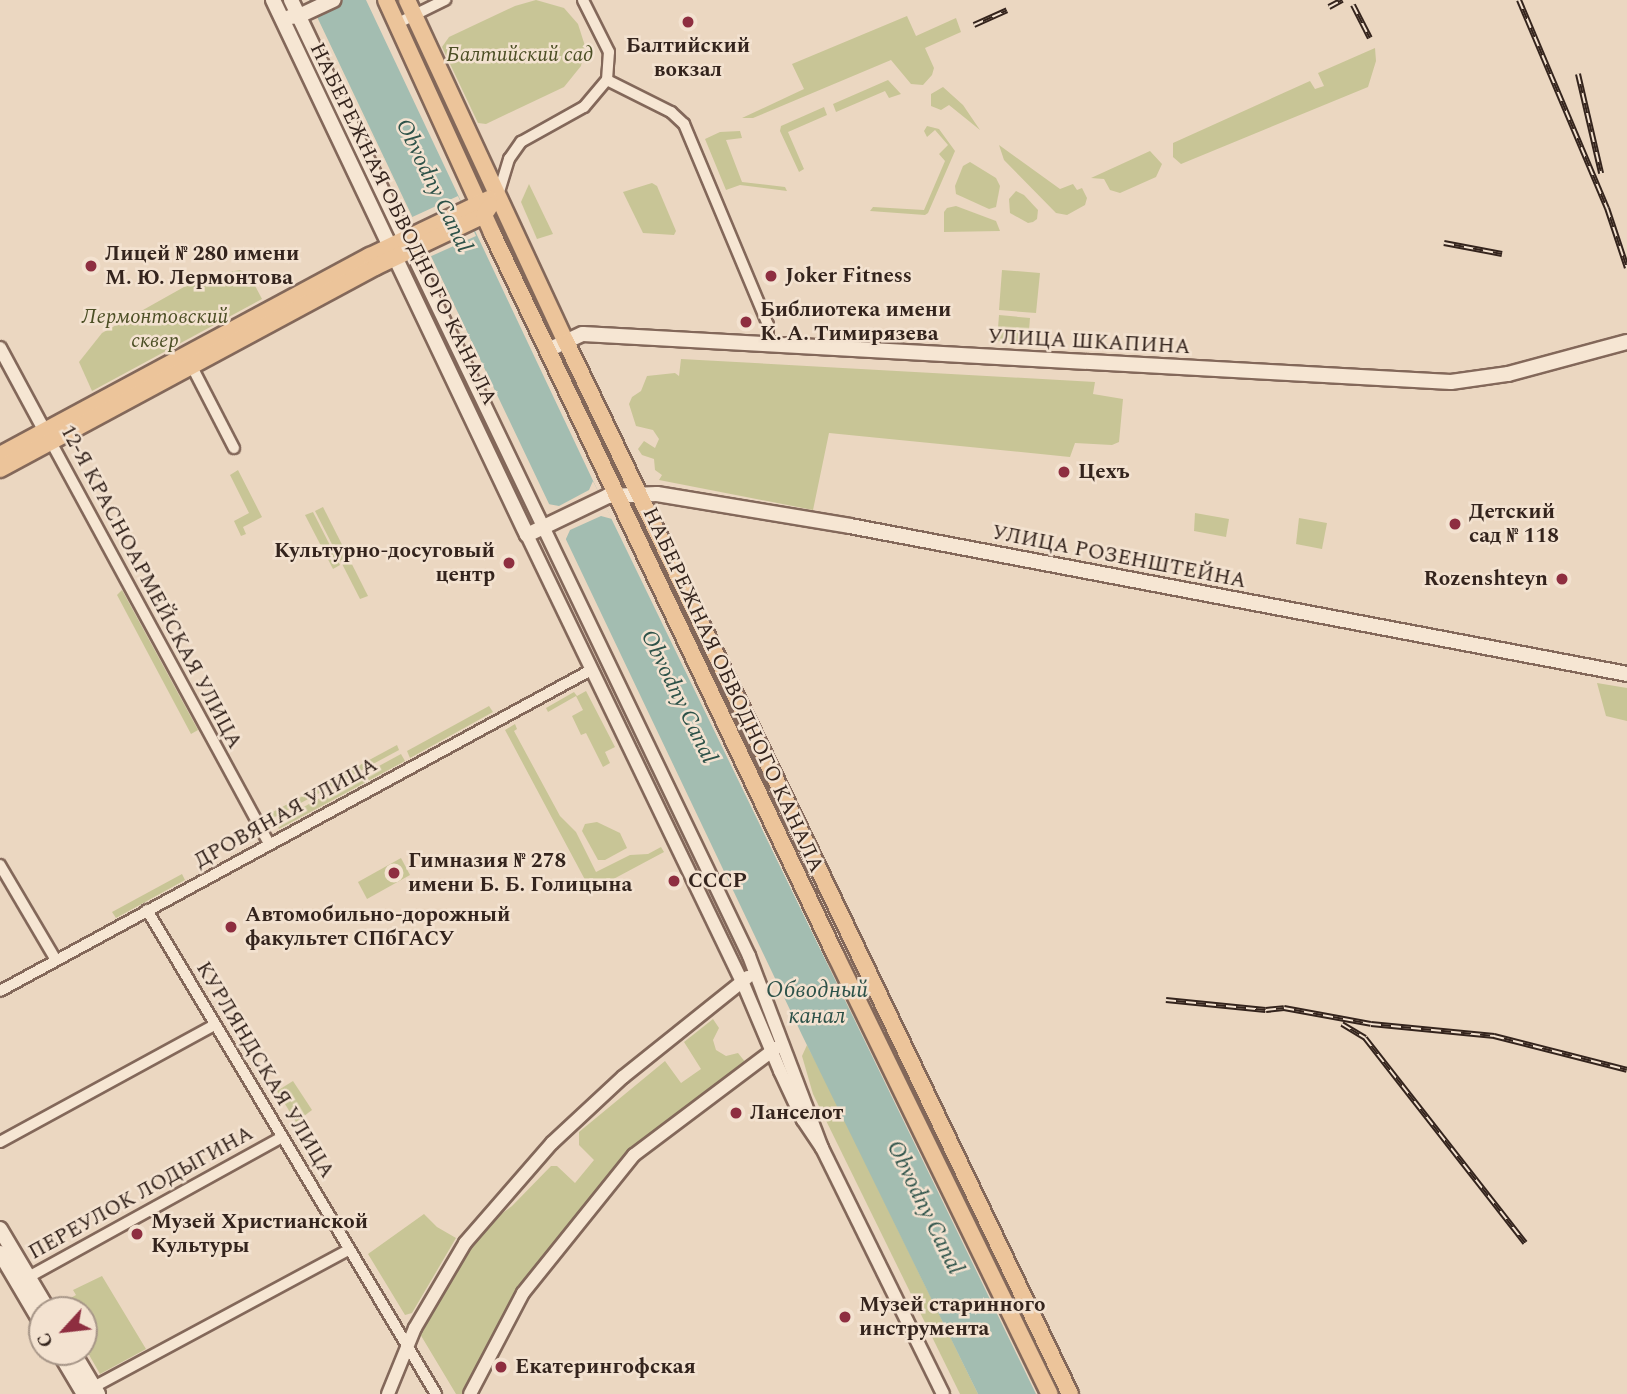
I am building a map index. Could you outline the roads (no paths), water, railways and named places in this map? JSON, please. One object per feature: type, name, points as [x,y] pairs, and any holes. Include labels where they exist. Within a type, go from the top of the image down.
[{"type":"main road","name":"НАБЕРЕЖНАЯ ОБВОДНОГО КАНАЛА","points":[[273,0],[406,245]]},
{"type":"main road","points":[[281,18],[295,5],[313,9],[333,0]]},
{"type":"main road","name":"НАБЕРЕЖНАЯ ОБВОДНОГО КАНАЛА","points":[[386,0],[474,212],[548,350],[609,496],[1050,1394]]},
{"type":"main road","name":"НАБЕРЕЖНАЯ ОБВОДНОГО КАНАЛА","points":[[295,5],[406,245],[527,535]]},
{"type":"main road","name":"НАБЕРЕЖНАЯ ОБВОДНОГО КАНАЛА","points":[[411,8],[638,494],[1070,1394]]},
{"type":"main road","points":[[0,469],[48,437],[406,245],[474,212],[497,196]]},
{"type":"main road","name":"УЛИЦА ШКАПИНА","points":[[548,350],[583,334],[1451,382],[1508,374],[1627,342]]},
{"type":"main road","points":[[0,456],[48,437]]},
{"type":"main road","name":"УЛИЦА РОЗЕНШТЕЙНА","points":[[609,496],[657,494],[817,520],[1627,674]]},
{"type":"main road","points":[[527,535],[609,496]]},
{"type":"main road","points":[[0,1229],[30,1296]]},
{"type":"main road","points":[[0,1253],[36,1296]]},
{"type":"main road","points":[[69,1366],[88,1393]]},
{"type":"main road","points":[[78,1366],[88,1393]]},
{"type":"street","points":[[397,24],[411,8],[445,0]]},
{"type":"street","points":[[497,196],[509,159],[521,142],[584,107],[607,80],[609,52],[583,0]]},
{"type":"street","points":[[607,80],[678,117],[691,137],[768,325],[768,344]]},
{"type":"street","name":"НАБЕРЕЖНАЯ ОБВОДНОГО КАНАЛА","points":[[406,245],[549,524],[756,972],[822,1148],[943,1394]]},
{"type":"street","name":"12-Я КРАСНОАРМЕЙСКАЯ УЛИЦА","points":[[0,348],[269,844]]},
{"type":"street","points":[[189,360],[234,448]]},
{"type":"street","name":"НАБЕРЕЖНАЯ ОБВОДНОГО КАНАЛА","points":[[527,535],[742,981],[770,1051],[803,1120],[822,1148]]},
{"type":"street","name":"ДРОВЯНАЯ УЛИЦА","points":[[0,991],[591,670]]},
{"type":"street","points":[[0,865],[56,960]]},
{"type":"street","name":"КУРЛЯНДСКАЯ УЛИЦА","points":[[147,910],[436,1394]]},
{"type":"street","points":[[388,1394],[407,1346],[466,1243],[552,1143],[602,1095],[756,972]]},
{"type":"street","points":[[0,1142],[215,1025]]},
{"type":"street","points":[[470,1394],[523,1293],[634,1155],[770,1051],[783,1044]]},
{"type":"street","name":"ПЕРЕУЛОК ЛОДЫГИНА","points":[[23,1280],[282,1137]]},
{"type":"street","points":[[88,1393],[348,1250]]},
{"type":"water","name":"Обводный канал","points":[[309,0],[366,0],[596,487],[1036,1394],[978,1394],[802,1035]]},
{"type":"railway","points":[[1329,7],[1342,0]]},
{"type":"railway","points":[[1519,0],[1607,208],[1627,268]]},
{"type":"railway","points":[[1353,5],[1370,38]]},
{"type":"railway","points":[[974,25],[1007,10]]},
{"type":"railway","points":[[1578,74],[1601,173]]},
{"type":"railway","points":[[1444,243],[1502,254]]},
{"type":"railway","points":[[1166,1000],[1266,1010],[1284,1008],[1371,1024],[1494,1036],[1627,1070]]},
{"type":"railway","points":[[1342,1024],[1365,1038],[1525,1243]]},
{"type":"place","name":"Балтийский вокзал","points":[[688,22]]},
{"type":"place","name":"Лицей № 280 имени М. Ю. Лермонтова","points":[[91,266]]},
{"type":"place","name":"Joker Fitness","points":[[771,276]]},
{"type":"place","name":"Библиотека имени К. А. Тимирязева","points":[[746,322]]},
{"type":"place","name":"Цехъ","points":[[1064,472]]},
{"type":"place","name":"Детский сад № 118","points":[[1455,524]]},
{"type":"place","name":"Культурно-досуговый центр","points":[[509,563]]},
{"type":"place","name":"Rozenshteyn","points":[[1562,579]]},
{"type":"place","name":"Гимназия № 278 имени Б. Б. Голицына","points":[[394,873]]},
{"type":"place","name":"СССР","points":[[674,881]]},
{"type":"place","name":"Автомобильно-дорожный факультет СПбГАСУ","points":[[231,927]]},
{"type":"place","name":"Ланселот","points":[[736,1113]]},
{"type":"place","name":"Музей Христианской Культуры","points":[[137,1234]]},
{"type":"place","name":"Музей старинного инструмента","points":[[845,1317]]},
{"type":"place","name":"Екатерингофская","points":[[501,1367]]},
{"type":"park label","name":"Балтийский сад","points":[[520,55]]},
{"type":"park label","name":"Лермонтовский сквер","points":[[155,329]]},
{"type":"water label","name":"Obvodny Canal","points":[[433,186]]},
{"type":"water label","name":"Obvodny Canal","points":[[678,697]]},
{"type":"water label","name":"Obvodny Canal","points":[[924,1208]]}]
